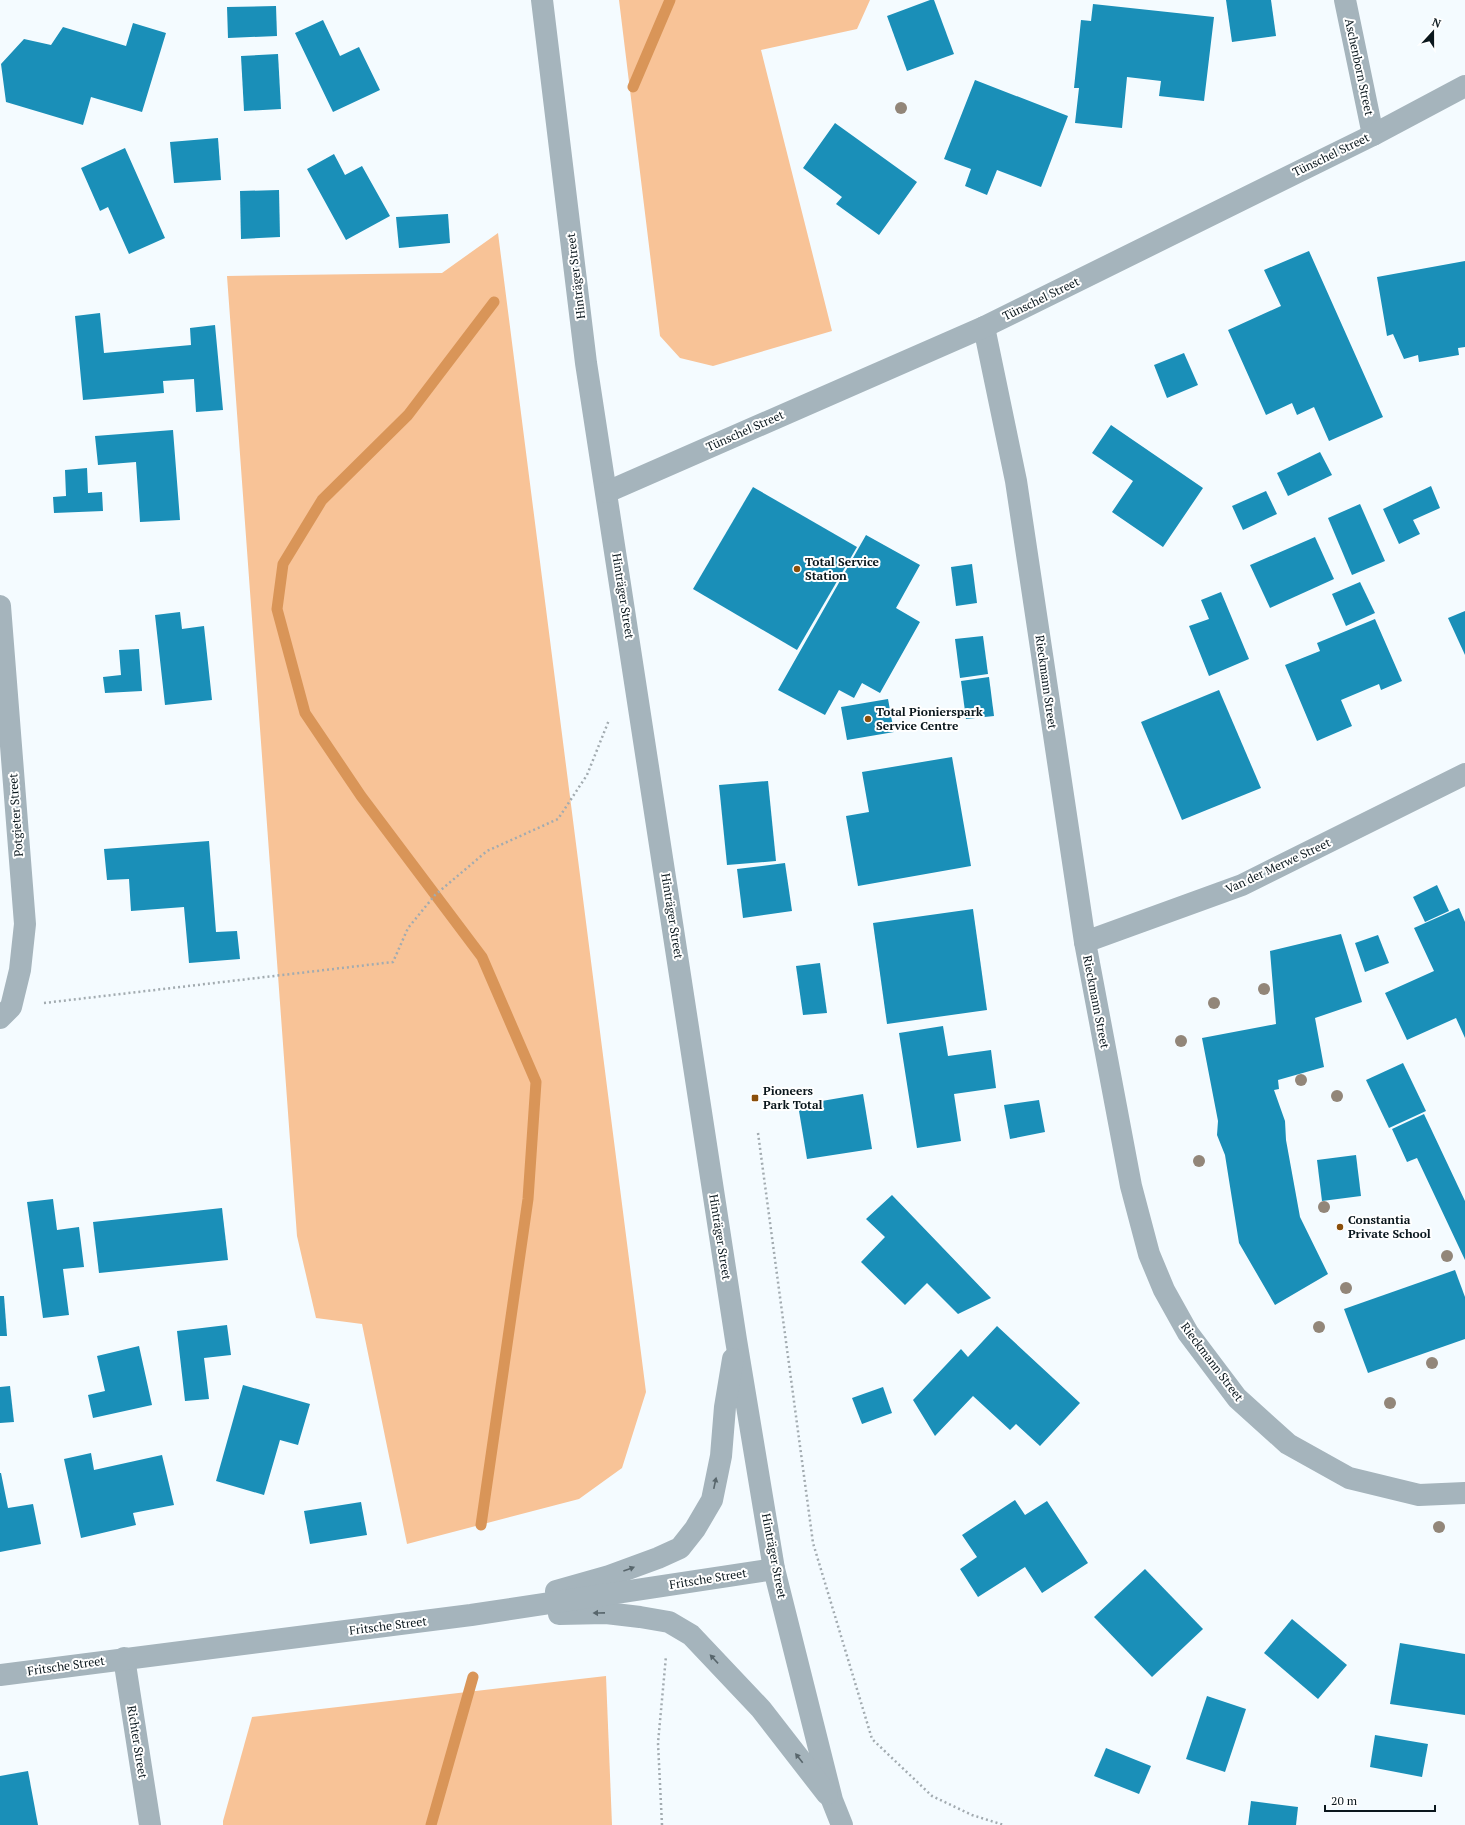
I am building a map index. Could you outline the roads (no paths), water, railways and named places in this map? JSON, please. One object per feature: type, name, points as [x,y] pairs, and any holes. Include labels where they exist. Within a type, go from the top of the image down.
[{"type":"street","name":"Hinträger Street","points":[[542,0],[586,363],[736,1340],[774,1569],[832,1800],[842,1825]]},
{"type":"street","name":"Aschenborn Street","points":[[1345,0],[1373,135]]},
{"type":"street","name":"Tünschel Street","points":[[607,492],[984,327],[1373,135],[1465,86]]},
{"type":"street","name":"Rieckmann Street","points":[[984,327],[1016,481],[1085,942],[1131,1186],[1149,1254],[1164,1290],[1188,1333],[1236,1398],[1288,1444],[1349,1478],[1419,1495],[1465,1493]]},
{"type":"street","name":"Potgieter Street","points":[[0,606],[25,924],[20,970],[5,1013]]},
{"type":"street","name":"Van der Merwe Street","points":[[1085,942],[1242,885],[1465,774]]},
{"type":"street","points":[[471,1616],[609,1576],[658,1558],[680,1548],[695,1529],[712,1500],[721,1456],[726,1407],[736,1340]]},
{"type":"street","name":"Fritsche Street","points":[[0,1675],[124,1658],[471,1616],[774,1569]]},
{"type":"street","points":[[471,1616],[606,1613],[669,1622],[690,1635],[761,1709],[832,1800]]},
{"type":"street","name":"Richter Street","points":[[124,1658],[150,1825]]},
{"type":"waterway","points":[[633,87],[670,0]]},
{"type":"waterway","points":[[481,1525],[528,1199],[536,1082],[482,957],[361,796],[305,713],[277,609],[283,564],[322,500],[408,415],[494,302]]},
{"type":"waterway","points":[[431,1825],[473,1677]]},
{"type":"place","name":"Total Service Station","points":[[797,569]]},
{"type":"place","name":"Total Pionierspark Service Centre","points":[[868,719]]},
{"type":"place","name":"Pioneers Park Total","points":[[755,1098]]},
{"type":"place","name":"Constantia Private School","points":[[1340,1227]]}]
